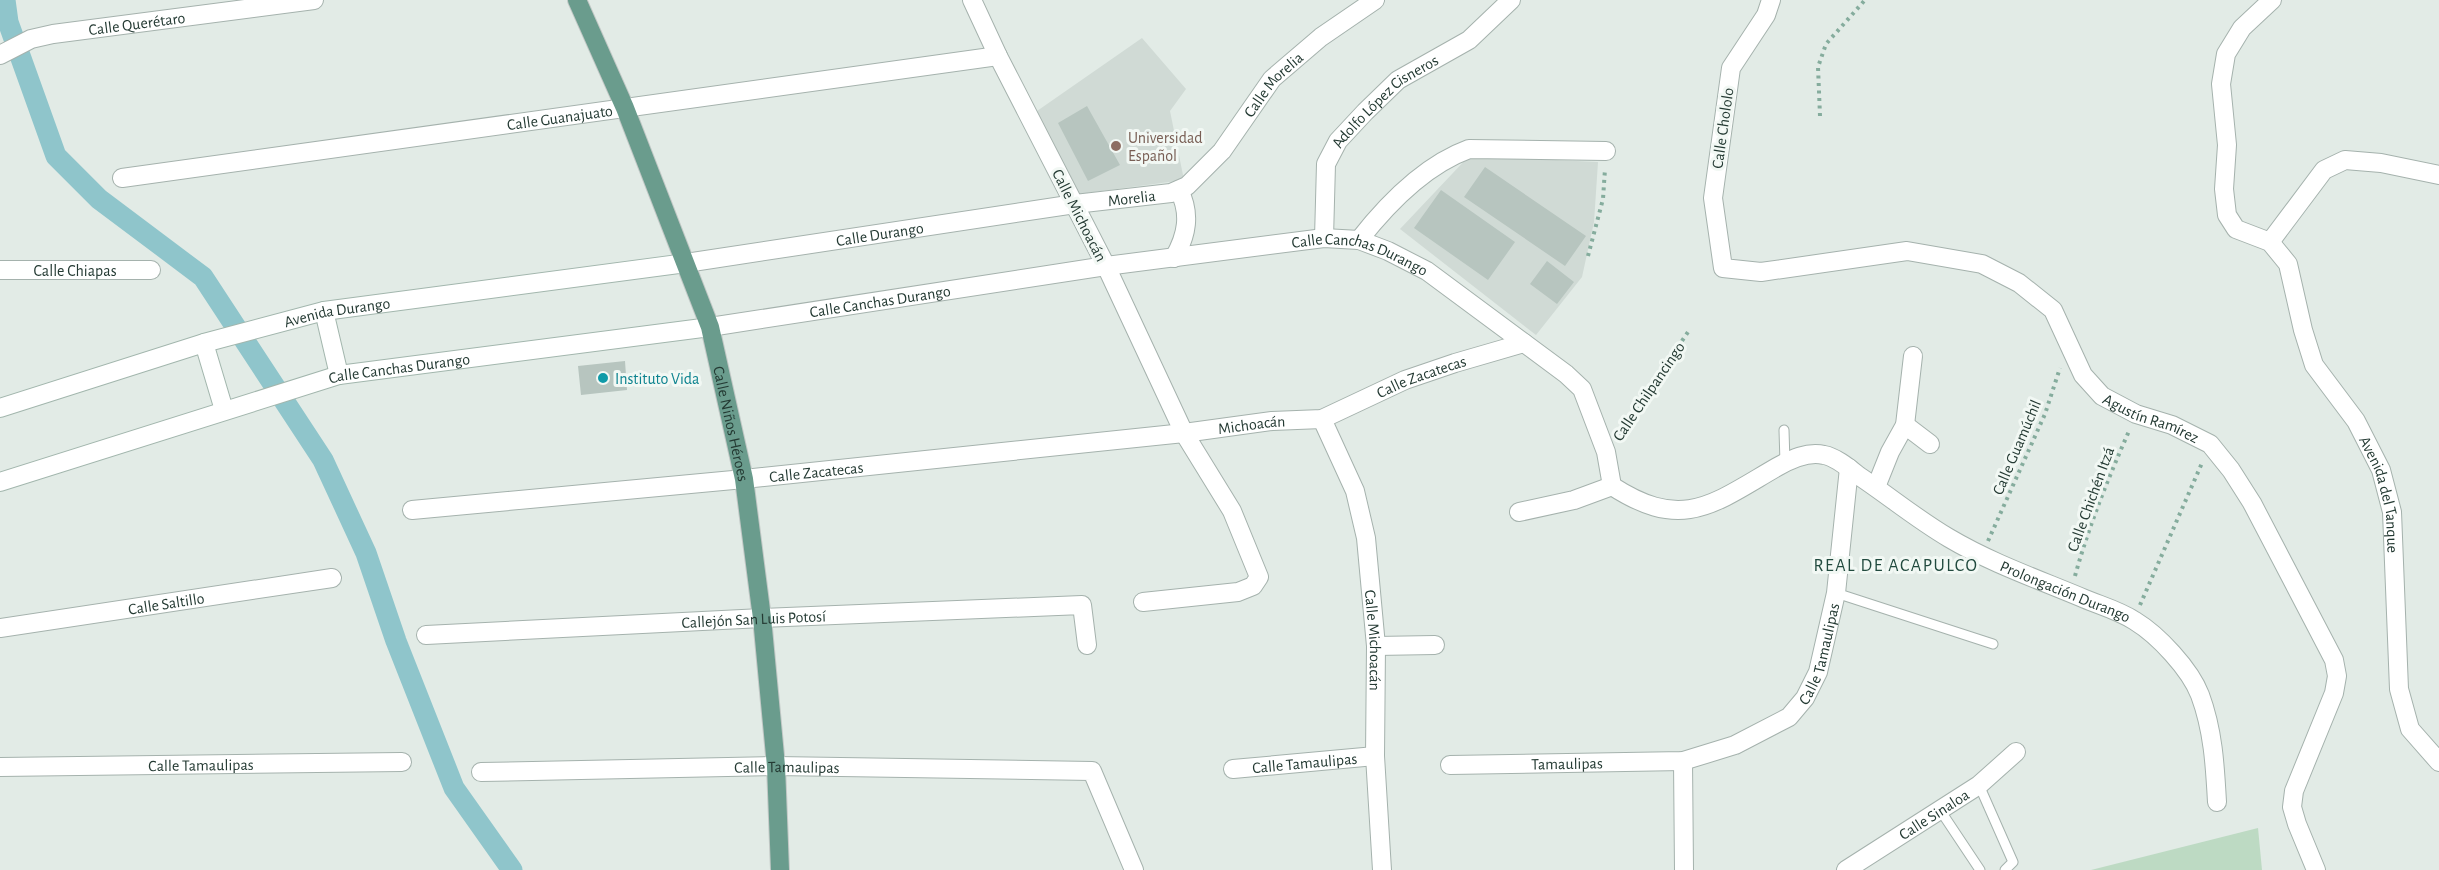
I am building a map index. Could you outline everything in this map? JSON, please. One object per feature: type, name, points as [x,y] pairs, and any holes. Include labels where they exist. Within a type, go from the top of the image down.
[{"type":"main road","name":"Calle Niños Héroes","points":[[577,0],[625,108],[710,327],[744,479],[762,618],[776,766],[780,870]]},
{"type":"street","name":"Calle Querétaro","points":[[0,55],[31,39],[53,34],[314,0]]},
{"type":"street","name":"Calle Michoacán","points":[[972,0],[998,56],[1106,266],[1184,433],[1232,511],[1259,577],[1253,586],[1238,592],[1143,602]]},
{"type":"street","name":"Calle Morelia","points":[[1183,188],[1222,151],[1272,79],[1321,37],[1375,0]]},
{"type":"street","name":"Adolfo López Cisneros","points":[[1324,238],[1326,164],[1338,141],[1398,80],[1469,40],[1511,0]]},
{"type":"street","name":"Calle Chololo","points":[[1723,267],[1713,198],[1726,92],[1731,68],[1766,15],[1772,0]]},
{"type":"street","points":[[2272,0],[2242,28],[2226,54],[2221,84],[2227,145],[2224,189],[2227,215],[2236,229],[2270,242],[2324,170],[2345,160],[2404,167],[2439,175]]},
{"type":"street","name":"Calle Guanajuato","points":[[122,178],[998,56]]},
{"type":"street","points":[[1359,240],[1376,218],[1403,192],[1449,156],[1469,148],[1606,151]]},
{"type":"street","name":"Morelia","points":[[1075,204],[1171,193],[1183,188]]},
{"type":"street","points":[[1174,258],[1184,241],[1187,225],[1183,188]]},
{"type":"street","name":"Calle Durango","points":[[686,263],[1075,204]]},
{"type":"street","name":"Calle Canchas Durango","points":[[0,482],[320,379],[339,375],[710,327],[1106,266],[1324,238],[1359,240],[1388,251],[1427,271],[1582,389],[1606,452],[1612,486]]},
{"type":"street","name":"Avenida del Tanque","points":[[2270,242],[2288,264],[2302,330],[2314,365],[2356,421],[2381,470],[2392,512],[2399,689],[2410,729],[2439,762]]},
{"type":"street","name":"Agustín Ramírez","points":[[1723,267],[1761,272],[1907,251],[1982,264],[2019,283],[2053,310],[2083,375],[2102,396],[2136,414],[2172,425],[2210,444],[2231,470],[2252,503],[2334,660],[2337,676],[2334,693],[2294,791],[2292,807],[2316,870]]},
{"type":"street","name":"Avenida Durango","points":[[0,408],[204,343],[324,311],[686,263]]},
{"type":"street","name":"Calle Chiapas","points":[[0,270],[152,270]]},
{"type":"street","points":[[324,311],[339,375]]},
{"type":"street","points":[[204,343],[224,410]]},
{"type":"street","name":"Calle Zacatecas","points":[[1322,419],[1405,380],[1524,343]]},
{"type":"street","points":[[1876,487],[1890,452],[1905,425],[1913,356]]},
{"type":"street","name":"Calle Michoacán","points":[[1322,419],[1355,491],[1366,538],[1376,646],[1375,756],[1382,870]]},
{"type":"street","name":"Michoacán","points":[[1184,433],[1272,421],[1322,419]]},
{"type":"street","points":[[1905,425],[1930,444]]},
{"type":"street","name":"Calle Zacatecas","points":[[412,510],[744,479],[1184,433]]},
{"type":"street","name":"Prolongación Durango","points":[[1612,486],[1632,499],[1652,507],[1679,511],[1708,506],[1785,463],[1804,455],[1825,455],[1849,468],[1948,538],[1982,555],[2134,620],[2159,638],[2181,664],[2199,693],[2213,742],[2217,802]]},
{"type":"street","name":"Calle Tamaulipas","points":[[1683,761],[1735,745],[1789,717],[1805,698],[1818,672],[1836,593],[1849,468]]},
{"type":"street","points":[[1519,512],[1574,500],[1612,486]]},
{"type":"street","name":"Calle Saltillo","points":[[0,628],[333,578]]},
{"type":"street","name":"Callejón San Luis Potosí","points":[[426,635],[1082,605],[1087,645]]},
{"type":"street","points":[[1376,646],[1435,645]]},
{"type":"street","name":"Calle Sinaloa","points":[[1846,870],[1979,784],[2016,752]]},
{"type":"street","name":"Calle Tamaulipas","points":[[1233,769],[1375,756]]},
{"type":"street","points":[[1683,761],[1684,870]]},
{"type":"street","name":"Tamaulipas","points":[[1450,765],[1683,761]]},
{"type":"street","name":"Calle Tamaulipas","points":[[0,767],[402,762]]},
{"type":"street","name":"Calle Tamaulipas","points":[[481,772],[776,766],[1092,771],[1134,870]]},
{"type":"lane","points":[[1784,430],[1785,463]]},
{"type":"lane","points":[[1836,593],[1993,644]]},
{"type":"lane","points":[[1979,784],[2013,862],[2005,870]]},
{"type":"lane","points":[[1940,810],[1980,870]]},
{"type":"path","points":[[1820,116],[1818,67],[1826,44],[1865,0]]},
{"type":"path","points":[[1588,256],[1603,199],[1606,151]]},
{"type":"path","name":"Calle Chilpancingo","points":[[1606,452],[1690,329]]},
{"type":"path","name":"Calle Guamúchil","points":[[1982,555],[2044,414],[2068,346]]},
{"type":"path","name":"Calle Chichén Itzá","points":[[2071,593],[2101,493],[2136,414]]},
{"type":"path","points":[[2134,620],[2210,444]]},
{"type":"shaded area","name":"Universidad Español","points":[[1142,38],[1186,89],[1170,111],[1184,180],[1079,194],[1037,111]]},
{"type":"shaded area","points":[[1469,156],[1598,162],[1594,222],[1582,277],[1536,335],[1400,229]]},
{"type":"green space","points":[[2258,828],[2262,870],[2091,870]]},
{"type":"building","points":[[1087,106],[1120,165],[1088,181],[1058,123]]},
{"type":"building","points":[[1485,167],[1586,236],[1565,266],[1464,197]]},
{"type":"building","points":[[1441,190],[1515,242],[1488,280],[1414,228]]},
{"type":"building","points":[[1547,261],[1574,282],[1557,304],[1530,284]]},
{"type":"building","name":"Instituto Vida","points":[[625,361],[627,390],[581,395],[578,366]]},
{"type":"waterway","points":[[5,0],[8,22],[56,156],[99,199],[203,277],[323,460],[366,553],[396,641],[454,788],[512,870]]},
{"type":"place","name":"Universidad Español","points":[[1116,146]]},
{"type":"place","name":"Instituto Vida","points":[[603,378]]},
{"type":"district","name":"REAL DE ACAPULCO","points":[[1896,565]]}]
